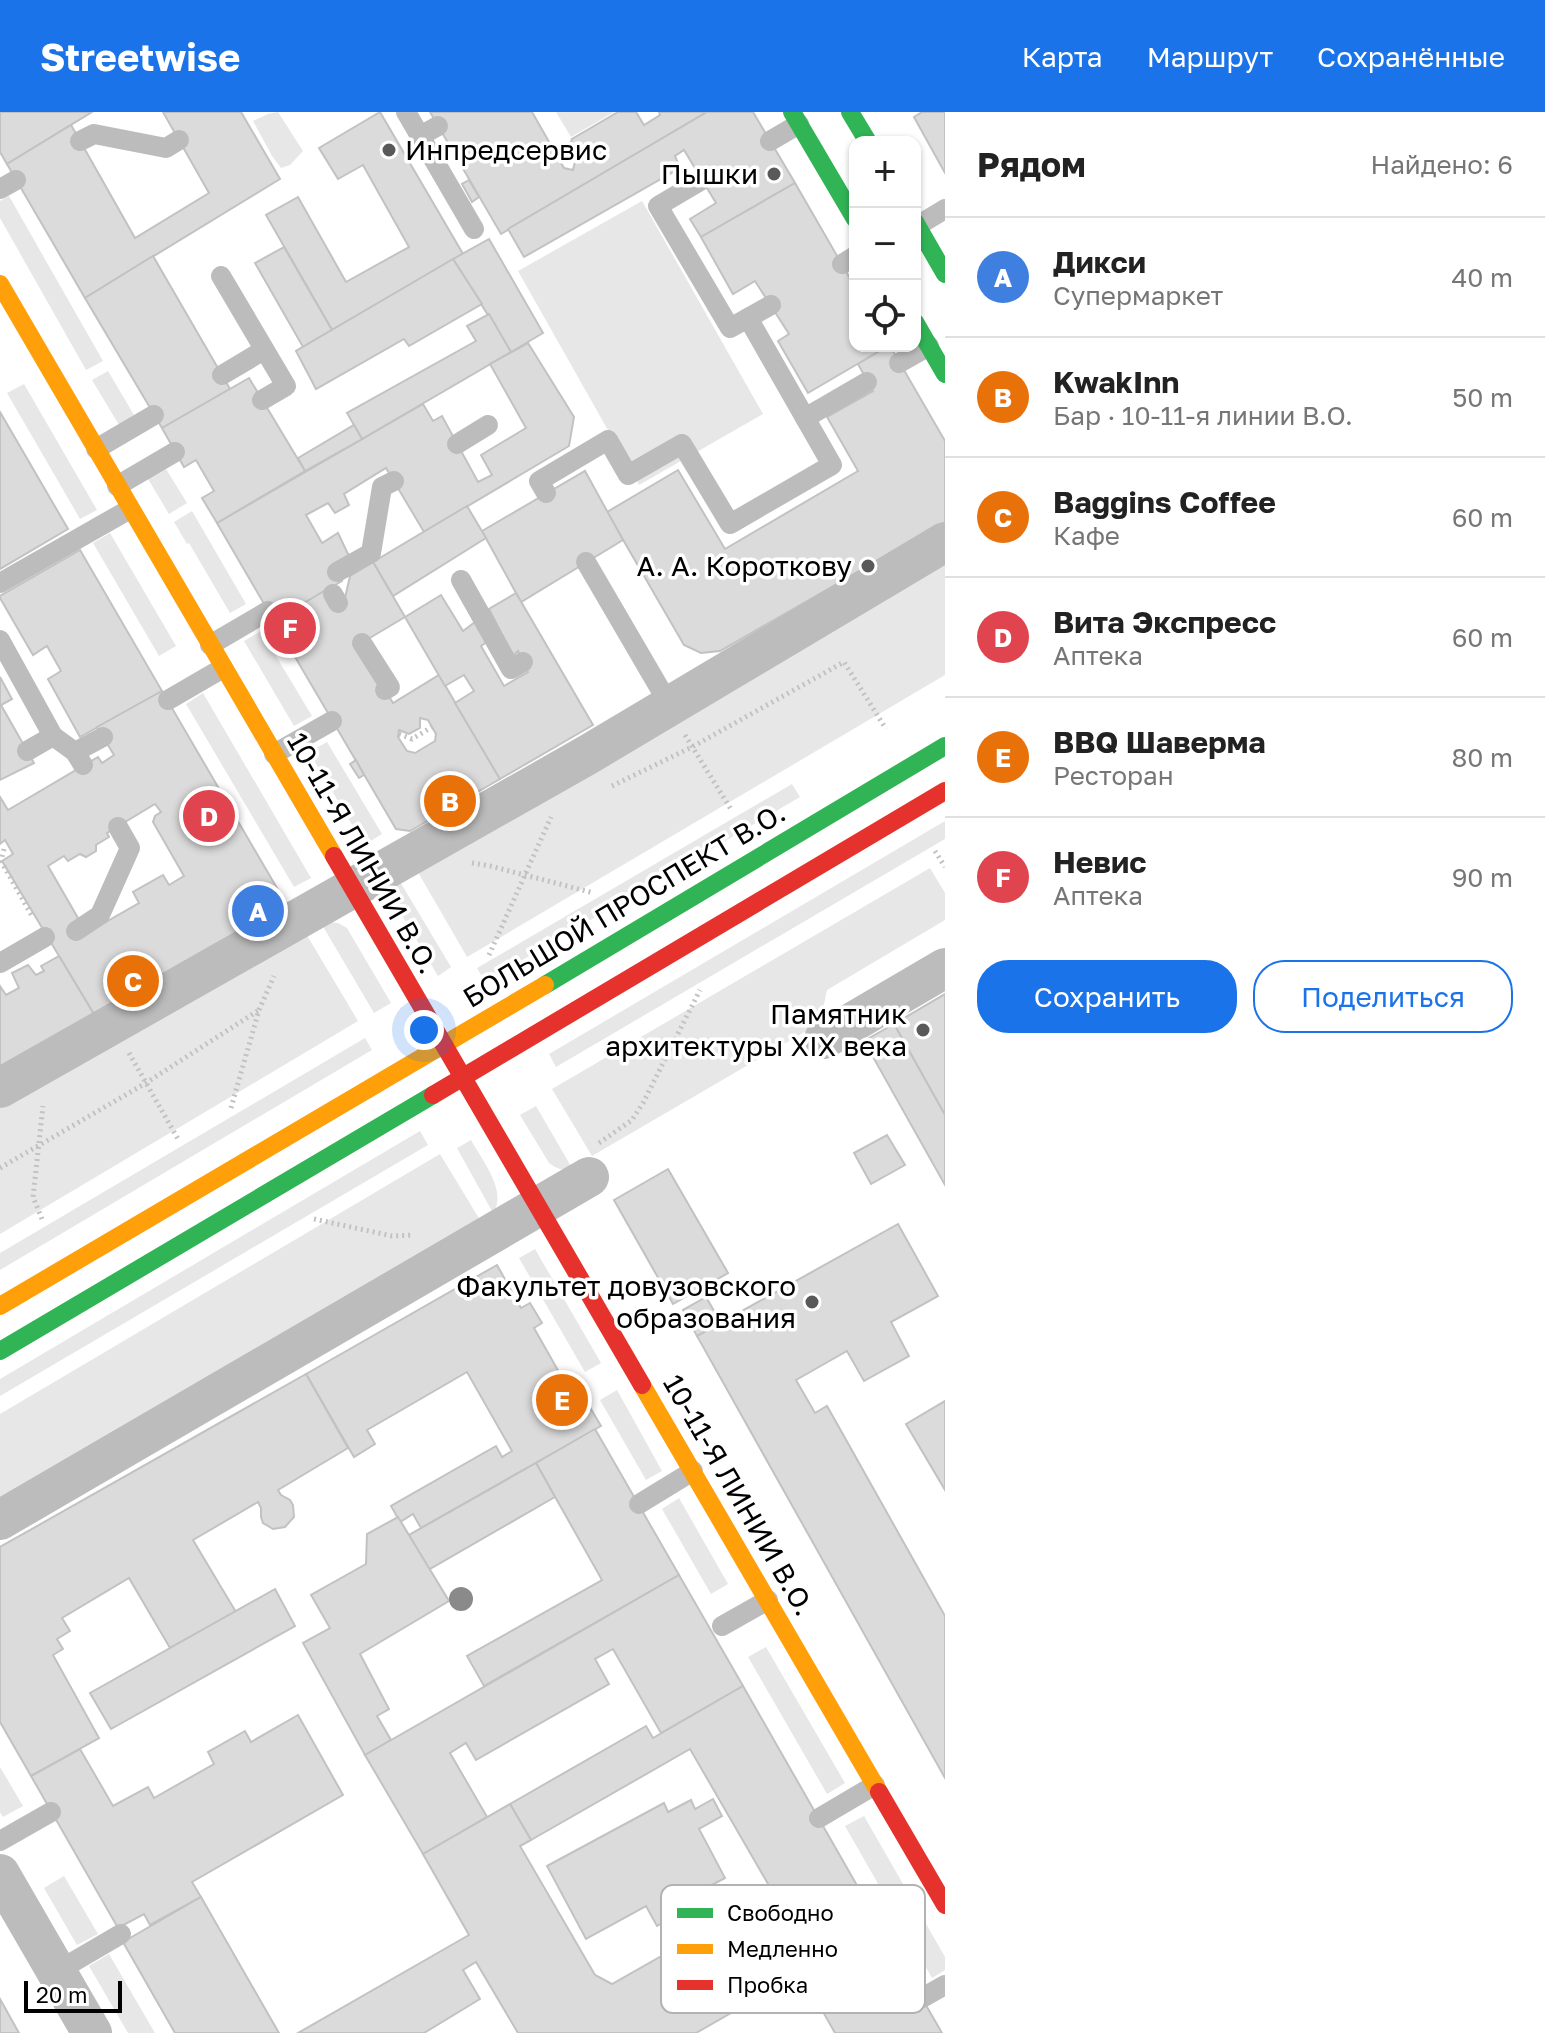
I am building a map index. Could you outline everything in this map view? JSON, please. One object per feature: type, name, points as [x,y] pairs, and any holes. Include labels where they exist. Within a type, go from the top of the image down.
[{"type":"main road","points":[[850,112],[864,136]]},
{"type":"main road","points":[[796,118],[849,209]]},
{"type":"main road","points":[[921,233],[945,274]]},
{"type":"main road","name":"10-11-Я ЛИНИИ В.О.","points":[[0,284],[945,1905]]},
{"type":"main road","points":[[921,332],[945,374]]},
{"type":"main road","name":"БОЛЬШОЙ ПРОСПЕКТ В.О.","points":[[0,1306],[945,746]]},
{"type":"main road","points":[[0,1351],[945,791]]},
{"type":"street","points":[[0,1088],[108,1018],[351,888],[585,746],[670,706],[945,542]]},
{"type":"street","points":[[824,1039],[945,968]]},
{"type":"street","points":[[0,1520],[539,1206],[589,1163]]},
{"type":"street","points":[[0,1874],[92,2033]]},
{"type":"lane","points":[[406,112],[429,131],[474,229]]},
{"type":"lane","points":[[770,141],[796,118]]},
{"type":"lane","points":[[80,141],[94,134],[166,148],[179,140]]},
{"type":"lane","points":[[702,180],[658,206],[730,328],[771,305]]},
{"type":"lane","points":[[921,221],[945,209]]},
{"type":"lane","points":[[221,276],[286,386],[262,400]]},
{"type":"lane","points":[[546,493],[539,481],[608,440],[628,475],[682,444],[730,524],[832,465],[748,318]]},
{"type":"lane","points":[[899,363],[929,346]]},
{"type":"lane","points":[[222,375],[264,350]]},
{"type":"lane","points":[[805,418],[867,382]]},
{"type":"lane","points":[[96,449],[154,415]]},
{"type":"lane","points":[[457,444],[488,425]]},
{"type":"lane","points":[[117,486],[175,452]]},
{"type":"lane","points":[[337,572],[371,553],[382,487],[394,481]]},
{"type":"lane","points":[[0,583],[130,509]]},
{"type":"lane","points":[[586,562],[670,706]]},
{"type":"lane","points":[[461,580],[511,669],[523,662]]},
{"type":"lane","points":[[210,645],[268,611]]},
{"type":"lane","points":[[0,640],[53,736],[79,759],[103,737]]},
{"type":"lane","points":[[362,643],[390,687],[385,690]]},
{"type":"lane","points":[[168,700],[223,668]]},
{"type":"lane","points":[[274,754],[332,721]]},
{"type":"lane","points":[[27,751],[53,736]]},
{"type":"lane","points":[[76,931],[100,915],[130,848],[118,827]]},
{"type":"lane","points":[[0,963],[45,937]]},
{"type":"lane","points":[[639,1504],[693,1471]]},
{"type":"lane","points":[[722,1626],[768,1600]]},
{"type":"lane","points":[[819,1818],[875,1785]]},
{"type":"lane","points":[[0,1841],[51,1812]]},
{"type":"lane","points":[[56,1972],[121,1934]]},
{"type":"lane","points":[[925,1996],[945,1985]]},
{"type":"path","points":[[692,747],[844,662],[886,729]]},
{"type":"path","points":[[670,706],[732,811]]},
{"type":"path","points":[[399,734],[412,739],[432,727]]},
{"type":"path","points":[[489,955],[552,815]]},
{"type":"path","points":[[4,849],[1,861],[45,937]]},
{"type":"path","points":[[935,851],[945,867]]},
{"type":"path","points":[[467,863],[594,893]]},
{"type":"path","points":[[231,1108],[259,1010],[277,971]]},
{"type":"path","points":[[589,1163],[632,1120],[643,1103],[700,990]]},
{"type":"path","points":[[0,1168],[146,1083],[259,1010]]},
{"type":"path","points":[[108,1018],[178,1139]]},
{"type":"path","points":[[42,1219],[33,1197],[45,1092]]},
{"type":"path","points":[[314,1219],[392,1236],[419,1235]]},
{"type":"shaded area","points":[[278,112],[303,151],[290,165],[281,168],[253,121]]},
{"type":"shaded area","points":[[556,112],[614,112],[571,137]]},
{"type":"shaded area","points":[[9,196],[103,361],[86,370],[0,218],[0,201]]},
{"type":"shaded area","points":[[642,201],[763,414],[639,485],[518,271]]},
{"type":"shaded area","points":[[108,371],[134,415],[119,425],[92,380]]},
{"type":"shaded area","points":[[24,384],[97,510],[80,519],[7,393]]},
{"type":"shaded area","points":[[166,469],[187,503],[169,514],[148,479]]},
{"type":"shaded area","points":[[192,511],[246,604],[230,613],[174,522]]},
{"type":"shaded area","points":[[110,533],[176,646],[159,656],[93,543]]},
{"type":"shaded area","points":[[945,563],[945,675],[467,957],[415,867]]},
{"type":"shaded area","points":[[261,631],[312,716],[294,726],[244,641]]},
{"type":"shaded area","points":[[203,693],[311,878],[294,887],[186,704]]},
{"type":"shaded area","points":[[327,742],[382,834],[364,845],[309,752]]},
{"type":"shaded area","points":[[792,784],[800,797],[485,982],[477,968]]},
{"type":"shaded area","points":[[945,821],[945,839],[556,1067],[549,1054]]},
{"type":"shaded area","points":[[930,868],[945,893],[945,920],[827,990],[820,1023],[592,1156],[552,1089]]},
{"type":"shaded area","points":[[396,875],[451,967],[438,976],[391,897],[390,888]]},
{"type":"shaded area","points":[[329,922],[347,928],[391,1003],[374,1013],[321,923]]},
{"type":"shaded area","points":[[305,932],[358,1021],[0,1234],[0,1105]]},
{"type":"shaded area","points":[[365,1038],[372,1050],[0,1270],[0,1253]]},
{"type":"shaded area","points":[[536,1106],[572,1168],[560,1169],[549,1163],[520,1115]]},
{"type":"shaded area","points":[[420,1131],[428,1145],[0,1396],[0,1379]]},
{"type":"shaded area","points":[[471,1140],[496,1186],[497,1205],[493,1213],[457,1148]]},
{"type":"shaded area","points":[[440,1154],[480,1220],[0,1504],[0,1414]]},
{"type":"shaded area","points":[[535,1249],[601,1363],[585,1372],[519,1258]]},
{"type":"shaded area","points":[[617,1390],[662,1471],[646,1480],[600,1400]]},
{"type":"shaded area","points":[[679,1498],[728,1584],[711,1594],[662,1509]]},
{"type":"shaded area","points":[[766,1647],[845,1783],[827,1794],[748,1657]]},
{"type":"shaded area","points":[[0,1767],[23,1806],[3,1817],[0,1812]]},
{"type":"shaded area","points":[[864,1816],[904,1885],[879,1885],[845,1826]]},
{"type":"shaded area","points":[[64,1876],[98,1934],[77,1945],[44,1888]]},
{"type":"shaded area","points":[[925,1922],[945,1957],[945,1970],[932,1978],[925,1966]]},
{"type":"shaded area","points":[[109,1954],[155,2033],[128,2033],[89,1966]]},
{"type":"building","points":[[0,112],[92,112],[7,164],[0,152]]},
{"type":"building","points":[[163,112],[241,112],[280,179],[85,298],[7,164],[71,125],[135,238],[209,193]]},
{"type":"building","points":[[380,112],[463,254],[332,330],[266,215],[298,197],[346,282],[409,247],[363,165],[338,179],[319,148]]},
{"type":"building","points":[[430,112],[532,112],[564,168],[573,170],[575,162],[568,150],[572,139],[618,112],[636,112],[644,125],[660,115],[659,112],[707,112],[501,234]]},
{"type":"building","points":[[707,112],[753,112],[795,183],[701,237],[690,219],[716,203],[684,150],[675,156],[680,168],[524,257],[508,229]]},
{"type":"building","points":[[922,112],[945,112],[945,173],[914,117]]},
{"type":"building","points":[[469,180],[479,197],[472,202],[462,184]]},
{"type":"building","points":[[795,183],[849,277],[849,352],[878,352],[808,393],[778,341],[789,334],[755,281],[733,294],[701,237]]},
{"type":"building","points":[[489,239],[543,333],[511,352],[453,259]]},
{"type":"building","points":[[284,247],[332,330],[303,347],[255,263]]},
{"type":"building","points":[[153,256],[230,389],[162,428],[85,298]]},
{"type":"building","points":[[453,259],[482,304],[409,346],[404,339],[316,389],[296,351]]},
{"type":"building","points":[[489,314],[511,352],[362,439],[347,413],[476,341],[467,326]]},
{"type":"building","points":[[528,343],[574,417],[569,446],[424,532],[386,468],[344,494],[349,505],[335,513],[328,503],[306,515],[322,543],[338,533],[349,556],[333,565],[342,581],[274,621],[217,523],[423,404],[433,421],[442,416],[478,482],[492,475],[481,455],[526,428],[490,364]]},
{"type":"building","points":[[878,352],[893,352],[945,441],[945,522],[720,651],[701,653],[684,645],[607,512],[678,470],[725,549],[858,471],[827,417],[873,391],[858,364]]},
{"type":"building","points":[[249,378],[305,471],[217,523],[202,498],[214,491],[196,460],[184,467],[162,428]]},
{"type":"building","points":[[0,412],[68,529],[0,569]]},
{"type":"building","points":[[354,425],[362,439],[305,471],[298,458]]},
{"type":"building","points":[[585,471],[623,540],[521,602],[482,531]]},
{"type":"building","points":[[467,506],[486,538],[393,596],[373,562]]},
{"type":"building","points":[[80,550],[162,691],[80,737],[48,679],[61,671],[47,646],[33,655],[0,596]]},
{"type":"building","points":[[373,562],[405,617],[358,645],[393,703],[439,675],[500,779],[410,831],[396,829],[274,621],[324,591],[345,598],[350,576]],"holes":[[[420,718],[428,720],[436,734],[435,741],[415,753],[407,751],[398,737],[399,730],[409,734],[420,728]]]},
{"type":"building","points":[[516,593],[593,725],[500,779],[455,703],[474,691],[464,675],[445,686],[405,617],[441,595],[463,631],[475,622],[487,642],[481,646],[504,686],[528,672],[518,651],[513,656],[489,609]]},
{"type":"building","points":[[0,677],[12,699],[1,705],[34,763],[0,780]]},
{"type":"building","points":[[162,691],[288,907],[95,1016],[2,861],[13,854],[5,840],[0,844],[0,797],[8,810],[98,757],[102,763],[114,755],[97,727]],"holes":[[[155,804],[161,812],[153,822],[184,876],[169,885],[163,875],[133,892],[139,903],[104,923],[78,918],[48,866],[64,856],[68,861],[80,854],[86,857],[96,851],[96,845],[109,837],[107,833]]]},
{"type":"building","points":[[356,760],[364,775],[359,778],[350,764]]},
{"type":"building","points":[[59,956],[95,1016],[0,1073],[0,986],[6,995],[19,988],[12,973],[28,965],[36,975],[44,971],[41,966]]},
{"type":"building","points":[[945,994],[945,1115],[894,1024]]},
{"type":"building","points":[[894,1024],[945,1115],[945,1185],[864,1041]]},
{"type":"building","points":[[887,1135],[905,1165],[871,1184],[854,1153]]},
{"type":"building","points":[[668,1169],[728,1273],[673,1304],[614,1200]]},
{"type":"building","points":[[898,1224],[938,1296],[891,1322],[909,1356],[864,1381],[847,1351],[796,1380],[815,1413],[827,1406],[945,1616],[945,1778],[697,1336]]},
{"type":"building","points":[[497,1265],[521,1308],[530,1303],[542,1323],[534,1328],[581,1411],[589,1406],[601,1426],[421,1528],[413,1514],[400,1522],[391,1506],[496,1446],[502,1457],[512,1451],[467,1372],[367,1430],[375,1444],[354,1457],[306,1374]]},
{"type":"building","points":[[706,1297],[721,1323],[697,1336],[683,1310]]},
{"type":"building","points":[[306,1374],[348,1448],[278,1490],[293,1505],[294,1517],[285,1527],[273,1529],[263,1523],[258,1502],[193,1540],[236,1612],[170,1648],[129,1578],[62,1618],[70,1631],[57,1639],[63,1649],[53,1655],[99,1738],[31,1776],[0,1722],[0,1547]]},
{"type":"building","points":[[945,1401],[945,1490],[906,1424]]},
{"type":"building","points":[[595,1429],[679,1575],[484,1686],[467,1656],[602,1580],[536,1463]]},
{"type":"building","points":[[536,1463],[555,1497],[428,1570],[409,1535]]},
{"type":"building","points":[[398,1517],[449,1601],[360,1654],[389,1709],[377,1716],[391,1740],[365,1755],[303,1643],[330,1628],[311,1595],[366,1564],[367,1534]]},
{"type":"building","points":[[679,1575],[743,1686],[661,1733],[613,1649],[595,1659],[609,1684],[476,1760],[466,1743],[450,1753],[487,1817],[423,1854],[365,1755]]},
{"type":"building","points":[[275,1589],[295,1626],[111,1729],[90,1693]]},
{"type":"building","points":[[743,1686],[857,1885],[769,1885],[690,1749],[531,1840],[510,1804],[646,1726],[653,1738]]},
{"type":"building","points":[[298,1715],[343,1795],[192,1882],[201,1897],[150,1925],[144,1914],[118,1928],[31,1776],[80,1749],[113,1806],[148,1787],[154,1798],[214,1764],[208,1752],[245,1731],[251,1742]]},
{"type":"building","points":[[713,1799],[722,1816],[699,1829],[725,1878],[712,1885],[661,1885],[661,1924],[657,1926],[646,1906],[586,1939],[547,1866],[664,1803],[668,1812],[691,1800],[695,1809]]},
{"type":"building","points":[[510,1804],[531,1840],[520,1846],[595,1975],[612,1984],[661,1956],[661,2013],[731,2013],[696,2033],[518,2033],[476,1962],[463,1970],[480,1999],[424,2033],[298,2033],[469,1935],[423,1854]]},
{"type":"building","points":[[201,1897],[279,2033],[175,2033],[123,1942]]},
{"type":"building","points":[[0,1999],[19,2033],[0,2033]]},
{"type":"building","points":[[925,2004],[942,2033],[835,2033],[824,2013],[925,2013]]},
{"type":"traffic: fast","points":[[792,112],[849,209]]},
{"type":"traffic: fast","points":[[850,112],[864,136]]},
{"type":"traffic: fast","points":[[921,232],[945,274]]},
{"type":"traffic: fast","points":[[921,332],[945,374]]},
{"type":"traffic: fast","points":[[545,985],[945,746]]},
{"type":"traffic: fast","points":[[0,1351],[433,1095]]},
{"type":"traffic: slow","points":[[0,284],[334,856]]},
{"type":"traffic: slow","points":[[0,1306],[545,985]]},
{"type":"traffic: slow","points":[[642,1385],[879,1792]]},
{"type":"traffic: jam","points":[[433,1095],[945,791]]},
{"type":"traffic: jam","points":[[334,856],[642,1385]]},
{"type":"traffic: jam","points":[[879,1792],[945,1905]]},
{"type":"place","name":"Инпредсервис","points":[[389,150]]},
{"type":"place","name":"Пышки","points":[[774,174]]},
{"type":"place","name":"А. А. Короткову","points":[[868,566]]},
{"type":"place","name":"Невис","points":[[290,628]]},
{"type":"place","name":"KwakInn","points":[[450,801]]},
{"type":"place","name":"Вита Экспресс","points":[[209,816]]},
{"type":"place","name":"Дикси","points":[[258,911]]},
{"type":"place","name":"Baggins Coffee","points":[[133,981]]},
{"type":"place","name":"Памятник архитектуры XIX века","points":[[923,1030]]},
{"type":"place","name":"Факультет довузовского образования","points":[[812,1302]]},
{"type":"place","name":"BBQ Шаверма","points":[[562,1400]]}]
